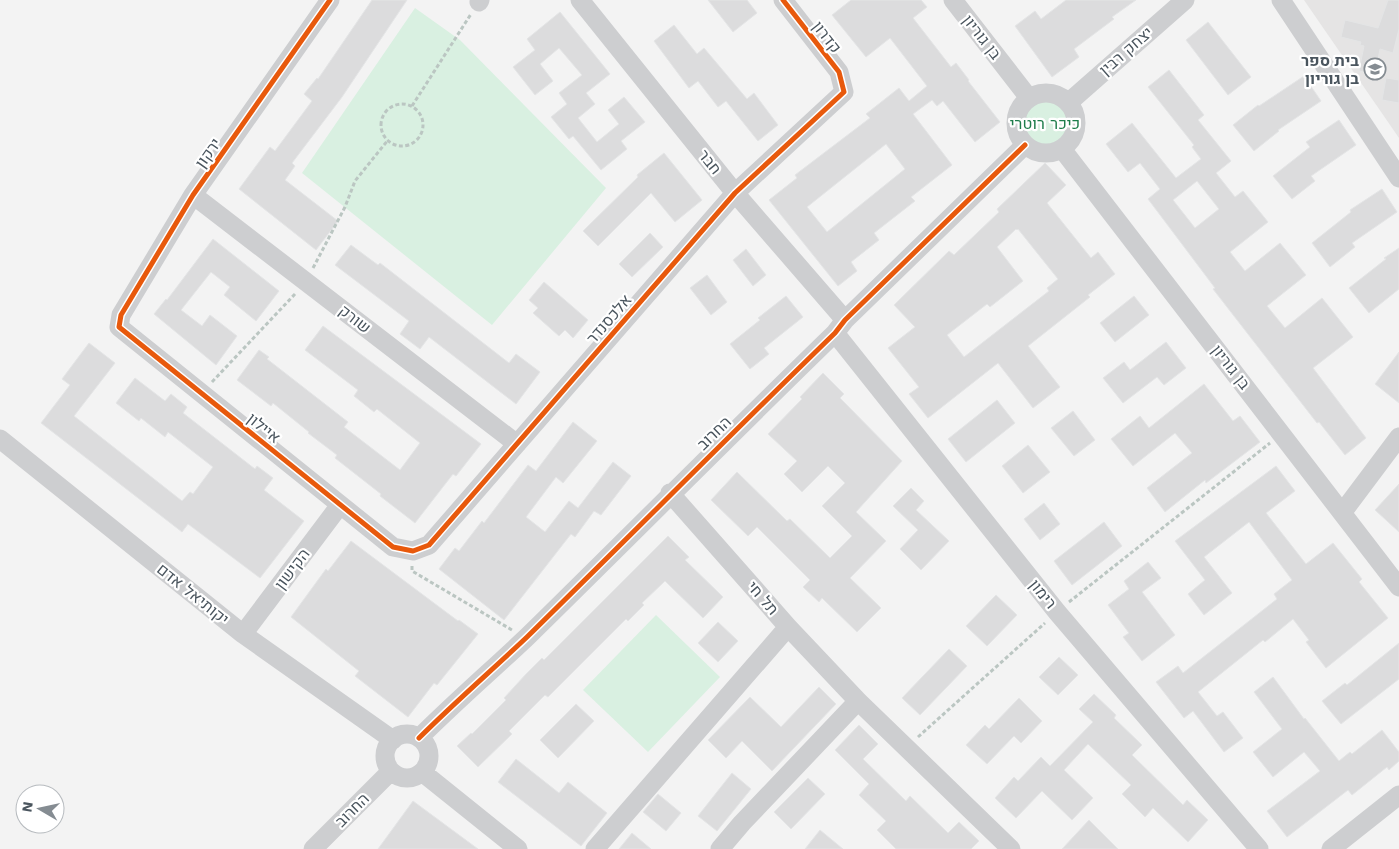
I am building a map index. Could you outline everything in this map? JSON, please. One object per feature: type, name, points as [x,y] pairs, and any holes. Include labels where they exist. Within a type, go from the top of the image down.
[{"type":"street","name":"ירקון","points":[[119,327],[121,315],[194,195],[330,0]]},
{"type":"street","name":"חבר","points":[[580,0],[840,327]]},
{"type":"street","name":"קדרון","points":[[783,0],[839,72],[844,92]]},
{"type":"street","name":"בן גוריון","points":[[953,0],[1029,98]]},
{"type":"street","name":"יצחק רבין","points":[[1068,103],[1185,0]]},
{"type":"street","points":[[1281,0],[1399,178]]},
{"type":"street","name":"אלכסנדר","points":[[413,551],[428,545],[735,193],[844,92]]},
{"type":"street","points":[[1049,93],[1059,96],[1068,103],[1073,111],[1076,122],[1075,132],[1062,149],[1039,153],[1025,145],[1019,136],[1016,126],[1019,110],[1029,98],[1049,93]]},
{"type":"street","name":"החרוב","points":[[419,738],[525,638],[1025,145]]},
{"type":"street","name":"בן גוריון","points":[[1062,149],[1399,587]]},
{"type":"street","name":"שורק","points":[[194,195],[516,444]]},
{"type":"street","name":"איילון","points":[[119,327],[393,547],[413,551]]},
{"type":"street","name":"רימון","points":[[840,327],[1057,612],[1258,849]]},
{"type":"street","points":[[1342,513],[1399,437]]},
{"type":"street","name":"יקותיאל אדם","points":[[0,439],[243,634],[393,740]]},
{"type":"street","name":"תל חי","points":[[670,494],[788,627],[858,701],[1010,849]]},
{"type":"street","name":"הקישון","points":[[243,634],[340,505]]},
{"type":"street","points":[[595,849],[788,627]]},
{"type":"street","points":[[720,849],[742,823],[858,701]]},
{"type":"street","points":[[403,735],[414,735],[419,738],[426,746],[429,757],[422,772],[406,778],[391,771],[386,755],[389,744],[403,735]]},
{"type":"street","name":"החרוב","points":[[313,849],[391,771]]},
{"type":"street","points":[[422,772],[518,849]]},
{"type":"street","points":[[1330,849],[1399,795]]},
{"type":"path","points":[[412,106],[480,1]]},
{"type":"path","points":[[405,104],[412,106],[419,112],[422,118],[421,134],[417,140],[408,145],[395,144],[383,134],[381,121],[384,114],[395,105],[405,104]]},
{"type":"path","points":[[906,748],[1057,612],[1282,433]]},
{"type":"path","points":[[413,551],[412,571],[525,638]]},
{"type":"shaded area","name":"בית ספר בן גוריון","points":[[1304,0],[1399,0],[1399,138]]},
{"type":"green space","points":[[415,8],[460,40],[606,188],[492,325],[302,173]]},
{"type":"green space","name":"כיכר רוטרי","points":[[1045,100],[1058,104],[1064,110],[1068,123],[1064,136],[1058,142],[1045,146],[1032,142],[1026,136],[1022,123],[1026,110],[1032,104]]},
{"type":"green space","points":[[656,615],[720,677],[648,752],[583,690]]},
{"type":"building","points":[[372,0],[407,0],[342,97],[292,163],[295,166],[285,180],[338,221],[316,250],[239,189],[270,147],[275,151],[312,101],[304,94],[318,79]]},
{"type":"building","points":[[708,0],[747,0],[757,13],[733,32]]},
{"type":"building","points":[[851,0],[921,0],[927,7],[913,18],[951,67],[956,63],[1000,122],[975,142],[943,101],[937,106],[932,100],[913,114],[952,165],[911,197],[915,201],[874,233],[879,240],[851,262],[857,271],[838,286],[769,200],[797,178],[795,175],[870,118],[866,114],[899,88],[909,101],[927,86],[890,38],[866,57],[832,15]],"holes":[[[886,144],[905,169],[827,232],[807,207]]]},
{"type":"building","points":[[1066,0],[1136,0],[1112,17],[1114,19],[1074,49],[1079,57],[1052,77],[1015,26],[1035,11],[1041,19]]},
{"type":"building","points":[[1388,0],[1399,0],[1399,29],[1393,53],[1380,49],[1375,74],[1359,71],[1364,46],[1360,45],[1361,42],[1341,37],[1345,20],[1378,28]]},
{"type":"building","points":[[560,12],[610,74],[586,93],[595,104],[578,118],[597,142],[619,124],[608,110],[624,97],[645,122],[621,141],[627,149],[601,170],[573,136],[569,139],[551,117],[567,104],[559,93],[582,75],[559,48],[540,64],[553,81],[535,95],[513,67],[535,50],[527,39]]},
{"type":"building","points":[[1208,22],[1251,77],[1228,95],[1186,40]]},
{"type":"building","points":[[674,25],[697,54],[704,48],[747,99],[754,93],[778,125],[758,141],[726,101],[718,107],[698,81],[689,88],[654,41]]},
{"type":"building","points":[[1169,70],[1204,115],[1198,120],[1231,161],[1216,173],[1235,197],[1243,191],[1268,222],[1230,252],[1245,271],[1280,243],[1306,275],[1267,306],[1285,328],[1322,298],[1353,337],[1313,368],[1366,438],[1345,455],[1319,422],[1317,423],[1213,289],[1215,288],[1148,199],[1160,189],[1140,163],[1128,172],[1106,144],[1132,123],[1176,178],[1201,159],[1192,147],[1194,145],[1148,87]],"holes":[[[1197,181],[1219,209],[1195,228],[1173,200]]]},
{"type":"building","points":[[1304,76],[1321,101],[1278,130],[1254,151],[1233,125],[1258,105]]},
{"type":"building","points":[[1386,78],[1399,80],[1399,103],[1382,100]]},
{"type":"building","points":[[1339,120],[1356,145],[1311,176],[1315,181],[1292,199],[1273,176],[1310,147],[1306,142]]},
{"type":"building","points":[[664,153],[702,200],[675,222],[651,193],[598,246],[583,231],[638,177],[637,175]]},
{"type":"building","points":[[1045,163],[1066,185],[1047,203],[1091,258],[1098,252],[1115,274],[1088,295],[1090,297],[1028,346],[1060,387],[1033,408],[998,363],[928,418],[909,394],[919,387],[888,348],[915,327],[894,305],[949,251],[954,255],[999,212],[997,209]],"holes":[[[1017,230],[1058,279],[1047,288],[1049,291],[964,357],[947,335],[987,304],[990,307],[1023,281],[997,247]]]},
{"type":"building","points":[[1382,189],[1397,212],[1352,243],[1355,247],[1330,267],[1312,243],[1351,212],[1350,210]]},
{"type":"building","points":[[650,233],[663,247],[632,277],[619,264]]},
{"type":"building","points":[[213,239],[279,291],[256,321],[224,295],[230,287],[211,272],[181,310],[202,326],[210,315],[237,336],[216,365],[154,314],[167,300]]},
{"type":"building","points":[[351,245],[378,265],[380,263],[509,363],[516,354],[540,372],[516,404],[429,337],[420,349],[400,334],[409,321],[335,265]]},
{"type":"building","points":[[1399,248],[1399,289],[1369,313],[1349,288],[1386,259],[1384,258]]},
{"type":"building","points":[[746,249],[766,275],[753,286],[733,260]]},
{"type":"building","points":[[707,275],[727,302],[711,315],[690,288]]},
{"type":"building","points":[[544,282],[588,320],[573,338],[565,330],[559,336],[533,313],[538,308],[529,300]]},
{"type":"building","points":[[786,296],[803,317],[764,348],[769,354],[750,369],[730,344],[760,320],[758,318]]},
{"type":"building","points":[[1134,296],[1149,315],[1115,342],[1100,323]]},
{"type":"building","points":[[323,326],[481,444],[456,476],[453,474],[415,523],[335,458],[337,455],[273,403],[271,406],[237,380],[259,350],[269,357],[267,359],[348,422],[344,427],[400,470],[420,443],[377,409],[374,412],[354,396],[358,390],[305,350]]},
{"type":"building","points":[[1166,342],[1186,368],[1164,385],[1157,377],[1123,403],[1103,378],[1124,362],[1130,370]]},
{"type":"building","points":[[89,343],[115,363],[74,416],[182,501],[190,492],[193,494],[213,467],[168,432],[165,437],[141,418],[139,421],[116,403],[135,378],[165,401],[171,394],[187,407],[183,413],[255,469],[257,466],[273,478],[264,490],[304,521],[260,578],[188,524],[182,532],[41,423],[70,385],[62,379]]},
{"type":"building","points":[[1399,352],[1399,403],[1375,384]]},
{"type":"building","points":[[823,373],[844,394],[840,398],[902,461],[856,512],[886,541],[850,578],[881,608],[857,632],[822,598],[819,602],[803,587],[810,580],[757,527],[748,536],[711,500],[737,472],[787,521],[790,519],[830,558],[852,536],[822,506],[845,483],[828,466],[802,492],[784,474],[797,461],[768,434],[802,399],[800,397]]},
{"type":"building","points":[[1204,384],[1233,421],[1240,416],[1260,442],[1206,483],[1205,480],[1165,512],[1147,488],[1192,453],[1175,433],[1133,466],[1111,439],[1140,416],[1149,428]]},
{"type":"building","points":[[997,400],[1015,423],[966,462],[948,439]]},
{"type":"building","points":[[1073,411],[1095,440],[1074,456],[1051,428]]},
{"type":"building","points":[[573,422],[597,441],[563,483],[556,477],[526,517],[545,532],[569,501],[578,508],[613,462],[631,476],[601,515],[594,511],[575,537],[571,534],[504,620],[439,569],[455,548],[459,551],[482,521],[484,523],[528,465],[536,471]]},
{"type":"building","points":[[1028,445],[1050,472],[1023,493],[1002,466]]},
{"type":"building","points":[[1276,466],[1295,491],[1266,513],[1306,564],[1333,543],[1362,579],[1359,582],[1388,618],[1326,668],[1306,642],[1309,640],[1293,619],[1265,642],[1263,640],[1198,692],[1217,716],[1223,712],[1243,738],[1224,752],[1193,711],[1184,718],[1156,682],[1178,666],[1183,673],[1277,599],[1274,594],[1292,580],[1249,522],[1204,557],[1232,593],[1204,615],[1188,594],[1205,580],[1175,541]]},
{"type":"building","points":[[1399,484],[1399,532],[1375,510]]},
{"type":"building","points":[[911,488],[924,501],[916,510],[949,541],[921,570],[900,549],[918,530],[893,506]]},
{"type":"building","points":[[1044,503],[1060,524],[1040,540],[1024,519]]},
{"type":"building","points":[[1104,522],[1122,546],[1072,585],[1054,561]]},
{"type":"building","points":[[668,536],[689,557],[685,560],[723,597],[703,618],[665,581],[642,603],[644,605],[628,621],[626,619],[548,697],[545,695],[509,731],[512,734],[478,767],[457,746],[472,734],[506,700],[504,698],[542,658],[544,660]]},
{"type":"building","points":[[351,541],[478,634],[437,685],[434,683],[408,717],[355,676],[359,671],[291,617],[326,569],[328,571]]},
{"type":"building","points":[[1148,562],[1161,578],[1142,592],[1175,635],[1142,661],[1123,637],[1129,633],[1108,605],[1129,589],[1124,581]]},
{"type":"building","points":[[996,595],[1017,615],[987,646],[966,626]]},
{"type":"building","points":[[718,622],[738,641],[718,662],[698,643]]},
{"type":"building","points":[[1399,643],[1399,679],[1341,724],[1322,701],[1345,683],[1347,685]]},
{"type":"building","points":[[949,649],[967,666],[920,715],[902,698]]},
{"type":"building","points":[[1059,657],[1078,675],[1058,695],[1039,677]]},
{"type":"building","points":[[1273,677],[1304,719],[1339,761],[1350,752],[1352,754],[1382,730],[1399,752],[1399,761],[1389,770],[1387,767],[1352,795],[1348,790],[1287,837],[1267,811],[1320,771],[1304,752],[1273,777],[1253,752],[1282,729],[1254,692]]},
{"type":"building","points":[[819,687],[836,704],[772,771],[742,741],[726,758],[708,740],[750,697],[781,727]]},
{"type":"building","points":[[1094,694],[1116,715],[1114,718],[1142,745],[1132,755],[1183,805],[1187,800],[1208,820],[1188,842],[1153,808],[1145,817],[1122,794],[1131,785],[1088,744],[1064,770],[1093,798],[1072,820],[1042,791],[1016,818],[995,798],[1014,777],[1018,781],[1041,757],[1050,766],[1093,722],[1079,709]]},
{"type":"building","points":[[1019,698],[1042,721],[1021,743],[1014,736],[987,764],[966,745],[985,725],[989,729]]},
{"type":"building","points":[[576,704],[594,721],[558,758],[540,740]]},
{"type":"building","points":[[859,725],[878,744],[863,759],[906,801],[910,796],[948,833],[959,822],[979,841],[971,849],[896,849],[877,830],[886,821],[859,795],[869,784],[835,750]]},
{"type":"building","points":[[516,759],[559,793],[568,782],[607,813],[581,846],[498,782]]},
{"type":"building","points":[[732,773],[751,789],[717,831],[698,816]]},
{"type":"building","points":[[808,778],[825,794],[791,829],[774,812]]},
{"type":"building","points":[[658,794],[681,813],[666,831],[643,812]]},
{"type":"building","points":[[413,801],[478,849],[378,849]]},
{"type":"building","points":[[1089,820],[1118,849],[1062,849]]},
{"type":"building","points":[[820,830],[843,849],[805,849]]},
{"type":"building","points":[[632,833],[651,849],[619,849]]},
{"type":"cycle path","points":[[330,0],[193,195],[121,315],[119,327],[393,547],[413,551],[429,545],[735,193],[844,92],[839,72],[783,0]]},
{"type":"cycle path","points":[[419,738],[527,637],[835,333],[845,320],[1025,145]]},
{"type":"place","name":"בית ספר בן גוריון","points":[[1375,69]]}]
